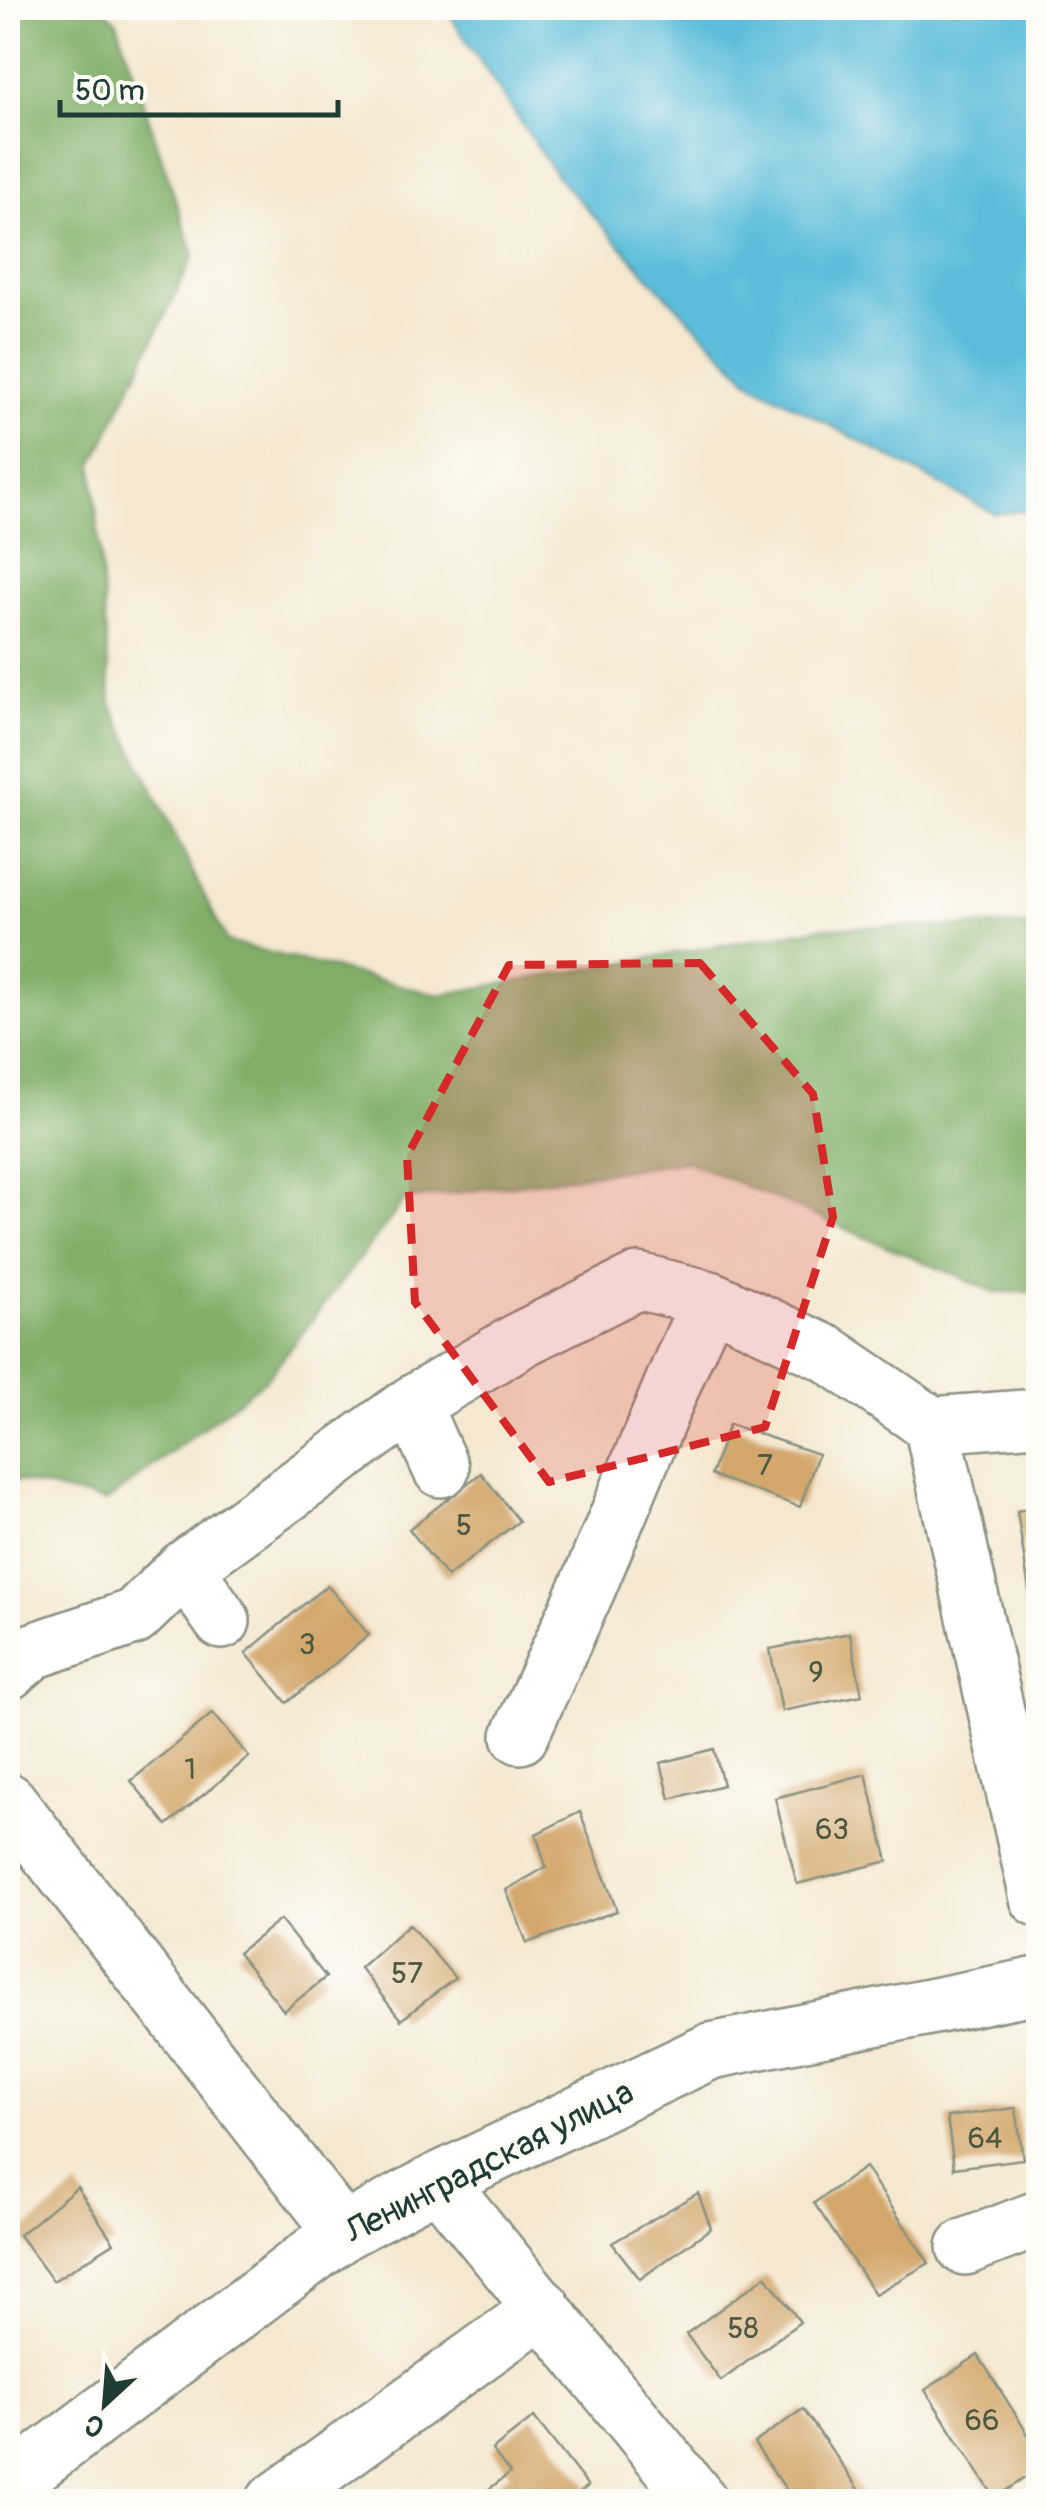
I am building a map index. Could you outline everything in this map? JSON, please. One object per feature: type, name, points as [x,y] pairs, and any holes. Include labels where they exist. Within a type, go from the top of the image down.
[{"type":"street","points":[[8,1672],[33,1652],[134,1617],[185,1568],[412,1404],[524,1338],[638,1281],[710,1300],[828,1354],[932,1424],[1038,1418]]},
{"type":"street","points":[[520,1736],[710,1300]]},
{"type":"street","points":[[412,1404],[441,1468]]},
{"type":"street","points":[[932,1424],[1038,1898]]},
{"type":"street","points":[[185,1568],[222,1621]]},
{"type":"street","points":[[8,1802],[343,2232]]},
{"type":"street","name":"Ленинградская улица","points":[[8,2485],[343,2232],[438,2181],[712,2051],[1038,1985]]},
{"type":"street","points":[[438,2181],[700,2502]]},
{"type":"street","points":[[965,2248],[1038,2219]]},
{"type":"street","points":[[274,2502],[543,2308]]},
{"type":"highlighted area","points":[[700,963],[813,1094],[833,1217],[765,1427],[549,1482],[415,1302],[407,1156],[509,965]]},
{"type":"green space","points":[[8,8],[104,8],[117,22],[194,256],[93,464],[111,704],[227,942],[439,995],[825,927],[1038,926],[1038,1292],[995,1292],[686,1161],[405,1200],[266,1379],[106,1502],[8,1478]]},
{"type":"water","points":[[445,8],[1038,8],[1038,509],[995,514],[752,383],[556,175]]},
{"type":"building","points":[[729,1424],[818,1454],[800,1507],[711,1475]]},
{"type":"building","points":[[481,1473],[519,1521],[447,1577],[409,1529]]},
{"type":"building","points":[[1038,1507],[1038,1596],[1030,1597],[1017,1511]]},
{"type":"building","points":[[327,1585],[369,1635],[287,1703],[246,1653]]},
{"type":"building","points":[[850,1633],[862,1695],[782,1711],[770,1649]]},
{"type":"building","points":[[213,1713],[249,1757],[167,1825],[131,1781]]},
{"type":"building","points":[[714,1749],[723,1785],[670,1799],[661,1763]]},
{"type":"building","points":[[866,1774],[888,1861],[797,1884],[775,1798]]},
{"type":"building","points":[[580,1812],[617,1911],[527,1943],[506,1890],[546,1867],[536,1834]]},
{"type":"building","points":[[280,1920],[326,1977],[284,2011],[238,1953]]},
{"type":"building","points":[[409,1924],[455,1978],[401,2020],[360,1968]]},
{"type":"building","points":[[1016,2108],[1023,2159],[954,2168],[947,2117]]},
{"type":"building","points":[[865,2167],[929,2263],[875,2294],[814,2203]]},
{"type":"building","points":[[77,2187],[114,2243],[53,2281],[19,2235]]},
{"type":"building","points":[[698,2193],[711,2228],[640,2279],[612,2243]]},
{"type":"building","points":[[766,2276],[800,2322],[721,2381],[686,2334]]},
{"type":"building","points":[[978,2355],[1038,2450],[1038,2469],[995,2498],[925,2390]]},
{"type":"building","points":[[803,2409],[868,2502],[795,2502],[754,2443]]},
{"type":"building","points":[[534,2417],[588,2486],[568,2502],[485,2502],[480,2496],[510,2473],[492,2450]]}]
